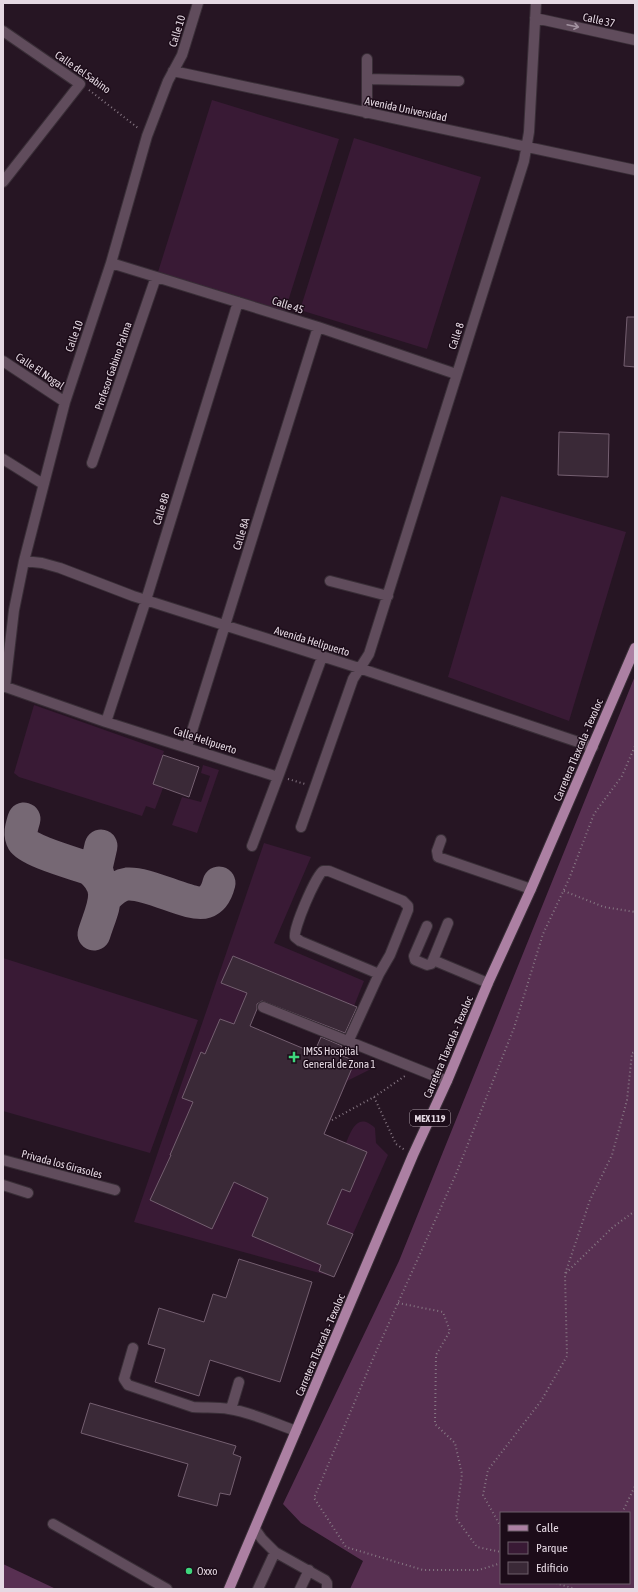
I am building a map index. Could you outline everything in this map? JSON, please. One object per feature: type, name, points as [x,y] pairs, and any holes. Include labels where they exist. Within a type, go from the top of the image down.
[{"type":"main road","name":"Carretera Tlaxcala - Texoloc","points":[[229,1589],[412,1155],[447,1081],[488,983],[531,889],[635,648]]},
{"type":"street","name":"Calle 10","points":[[4,686],[5,663],[24,561],[65,402],[111,263],[147,136],[164,90],[182,55],[198,3]]},
{"type":"street","name":"Calle 8","points":[[301,827],[353,679],[369,654],[524,161],[528,146],[536,3]]},
{"type":"street","name":"Calle 37","points":[[534,18],[635,40]]},
{"type":"street","name":"Calle del Sabino","points":[[3,31],[80,84]]},
{"type":"street","points":[[366,113],[367,59]]},
{"type":"street","name":"Avenida Universidad","points":[[173,71],[635,170]]},
{"type":"street","points":[[367,79],[459,81]]},
{"type":"street","points":[[3,182],[80,84]]},
{"type":"street","name":"Calle 45","points":[[111,263],[318,327],[456,374]]},
{"type":"street","name":"Profesor Gabino Palma","points":[[92,463],[156,276]]},
{"type":"street","name":"Calle 8B","points":[[106,722],[146,600],[238,302]]},
{"type":"street","name":"Calle 8A","points":[[187,747],[318,327]]},
{"type":"street","name":"Calle El Nogal","points":[[3,361],[65,402]]},
{"type":"street","points":[[3,459],[43,484]]},
{"type":"street","name":"Avenida Helipuerto","points":[[24,561],[42,563],[60,568],[146,600],[359,668],[593,747]]},
{"type":"street","points":[[330,581],[388,596]]},
{"type":"street","points":[[3,618],[12,623]]},
{"type":"street","points":[[252,846],[322,657]]},
{"type":"street","name":"Calle Helipuerto","points":[[4,686],[106,722],[278,776]]},
{"type":"street","points":[[441,840],[437,851],[438,857],[531,889]]},
{"type":"street","points":[[348,1042],[379,974],[390,955],[408,913],[408,906],[402,901],[330,871],[323,871],[318,876],[300,915],[295,930],[295,936],[300,941],[379,974]]},
{"type":"street","points":[[427,926],[414,956],[415,960],[425,965],[429,965],[433,960],[448,923]]},
{"type":"street","points":[[433,960],[488,983]]},
{"type":"street","points":[[263,1007],[447,1081]]},
{"type":"street","name":"Privada los Girasoles","points":[[3,1160],[115,1190]]},
{"type":"street","points":[[3,1185],[28,1193]]},
{"type":"street","points":[[133,1348],[125,1375],[125,1382],[128,1385],[192,1407],[231,1409],[296,1431]]},
{"type":"street","points":[[231,1409],[239,1382]]},
{"type":"street","points":[[53,1524],[167,1589]]},
{"type":"street","points":[[255,1529],[275,1552],[325,1580],[327,1583],[327,1589]]},
{"type":"street","points":[[258,1589],[275,1552]]},
{"type":"street","points":[[300,1589],[309,1570]]},
{"type":"path","name":"Calle del Sabino","points":[[80,84],[147,136]]},
{"type":"path","points":[[500,1563],[479,1570],[423,1570],[346,1547],[314,1498],[398,1303],[456,1174],[514,1028],[543,934],[564,891],[594,814],[622,776],[635,746]]},
{"type":"path","points":[[278,776],[316,786]]},
{"type":"path","points":[[564,891],[604,907],[635,912]]},
{"type":"path","points":[[500,1526],[483,1495],[488,1470],[541,1401],[566,1356],[565,1274],[590,1200],[612,1155],[627,1100],[632,1053],[635,1052]]},
{"type":"path","points":[[332,1120],[374,1097],[416,1069]]},
{"type":"path","points":[[374,1097],[396,1144],[412,1155]]},
{"type":"path","points":[[565,1274],[613,1227],[635,1211]]},
{"type":"path","points":[[398,1303],[443,1312],[450,1331],[436,1355],[435,1424],[454,1443],[462,1474],[456,1518],[477,1547],[500,1552]]},
{"type":"path","points":[[622,1512],[635,1486]]},
{"type":"path","points":[[559,1584],[575,1589]]},
{"type":"green space","points":[[212,100],[339,139],[285,311],[158,272]]},
{"type":"green space","points":[[354,138],[481,177],[427,349],[300,310]]},
{"type":"green space","points":[[501,496],[626,532],[569,721],[448,677]]},
{"type":"green space","points":[[34,705],[164,751],[153,784],[163,788],[155,809],[146,806],[142,816],[19,777],[14,773]]},
{"type":"green space","points":[[203,765],[219,770],[197,833],[172,825],[182,797],[201,802],[210,776],[201,773]]},
{"type":"green space","name":"IMSS Hospital General de Zona 1","points":[[264,843],[311,857],[274,943],[364,981],[354,1006],[260,967],[247,993],[250,1026],[314,1053],[317,1046],[373,1068],[347,1081],[324,1134],[346,1143],[356,1124],[360,1122],[369,1123],[375,1128],[376,1143],[388,1155],[334,1277],[134,1222]]},
{"type":"green space","points":[[3,958],[198,1020],[150,1153],[3,1111]]},
{"type":"shaded area","points":[[635,676],[635,1589],[350,1589],[363,1561],[301,1523],[283,1504],[399,1261]]},
{"type":"shaded area","points":[[3,1564],[56,1589],[3,1589]]},
{"type":"building","points":[[627,317],[635,317],[635,367],[624,366]]},
{"type":"building","points":[[559,432],[609,434],[608,477],[558,475]]},
{"type":"building","points":[[163,755],[199,767],[189,797],[153,784]]},
{"type":"building","points":[[233,956],[357,1007],[345,1033],[262,1001],[257,1004],[257,1009],[250,1026],[314,1053],[321,1037],[342,1046],[338,1054],[355,1061],[324,1134],[367,1152],[350,1192],[342,1189],[327,1224],[353,1234],[334,1277],[319,1271],[321,1265],[252,1236],[268,1198],[234,1182],[212,1229],[150,1200],[193,1102],[182,1098],[201,1052],[205,1054],[220,1019],[234,1024],[247,993],[221,983]]},
{"type":"building","points":[[239,1259],[312,1282],[280,1382],[210,1360],[199,1396],[155,1382],[165,1349],[148,1344],[159,1308],[204,1322],[213,1294],[226,1298]]},
{"type":"building","points":[[90,1403],[236,1446],[233,1454],[241,1457],[230,1495],[220,1493],[217,1506],[178,1496],[188,1464],[81,1433]]},
{"type":"taxiway","points":[[24,819],[21,836],[27,845],[43,853],[90,869],[98,876],[102,884],[104,899],[103,907],[94,934]]},
{"type":"taxiway","points":[[98,875],[96,868],[101,846]]},
{"type":"taxiway","points":[[106,897],[121,886],[136,884],[198,903],[208,901],[213,897],[219,883]]},
{"type":"place","name":"IMSS Hospital General de Zona 1","points":[[294,1057]]},
{"type":"place","name":"Oxxo","points":[[189,1571]]}]
